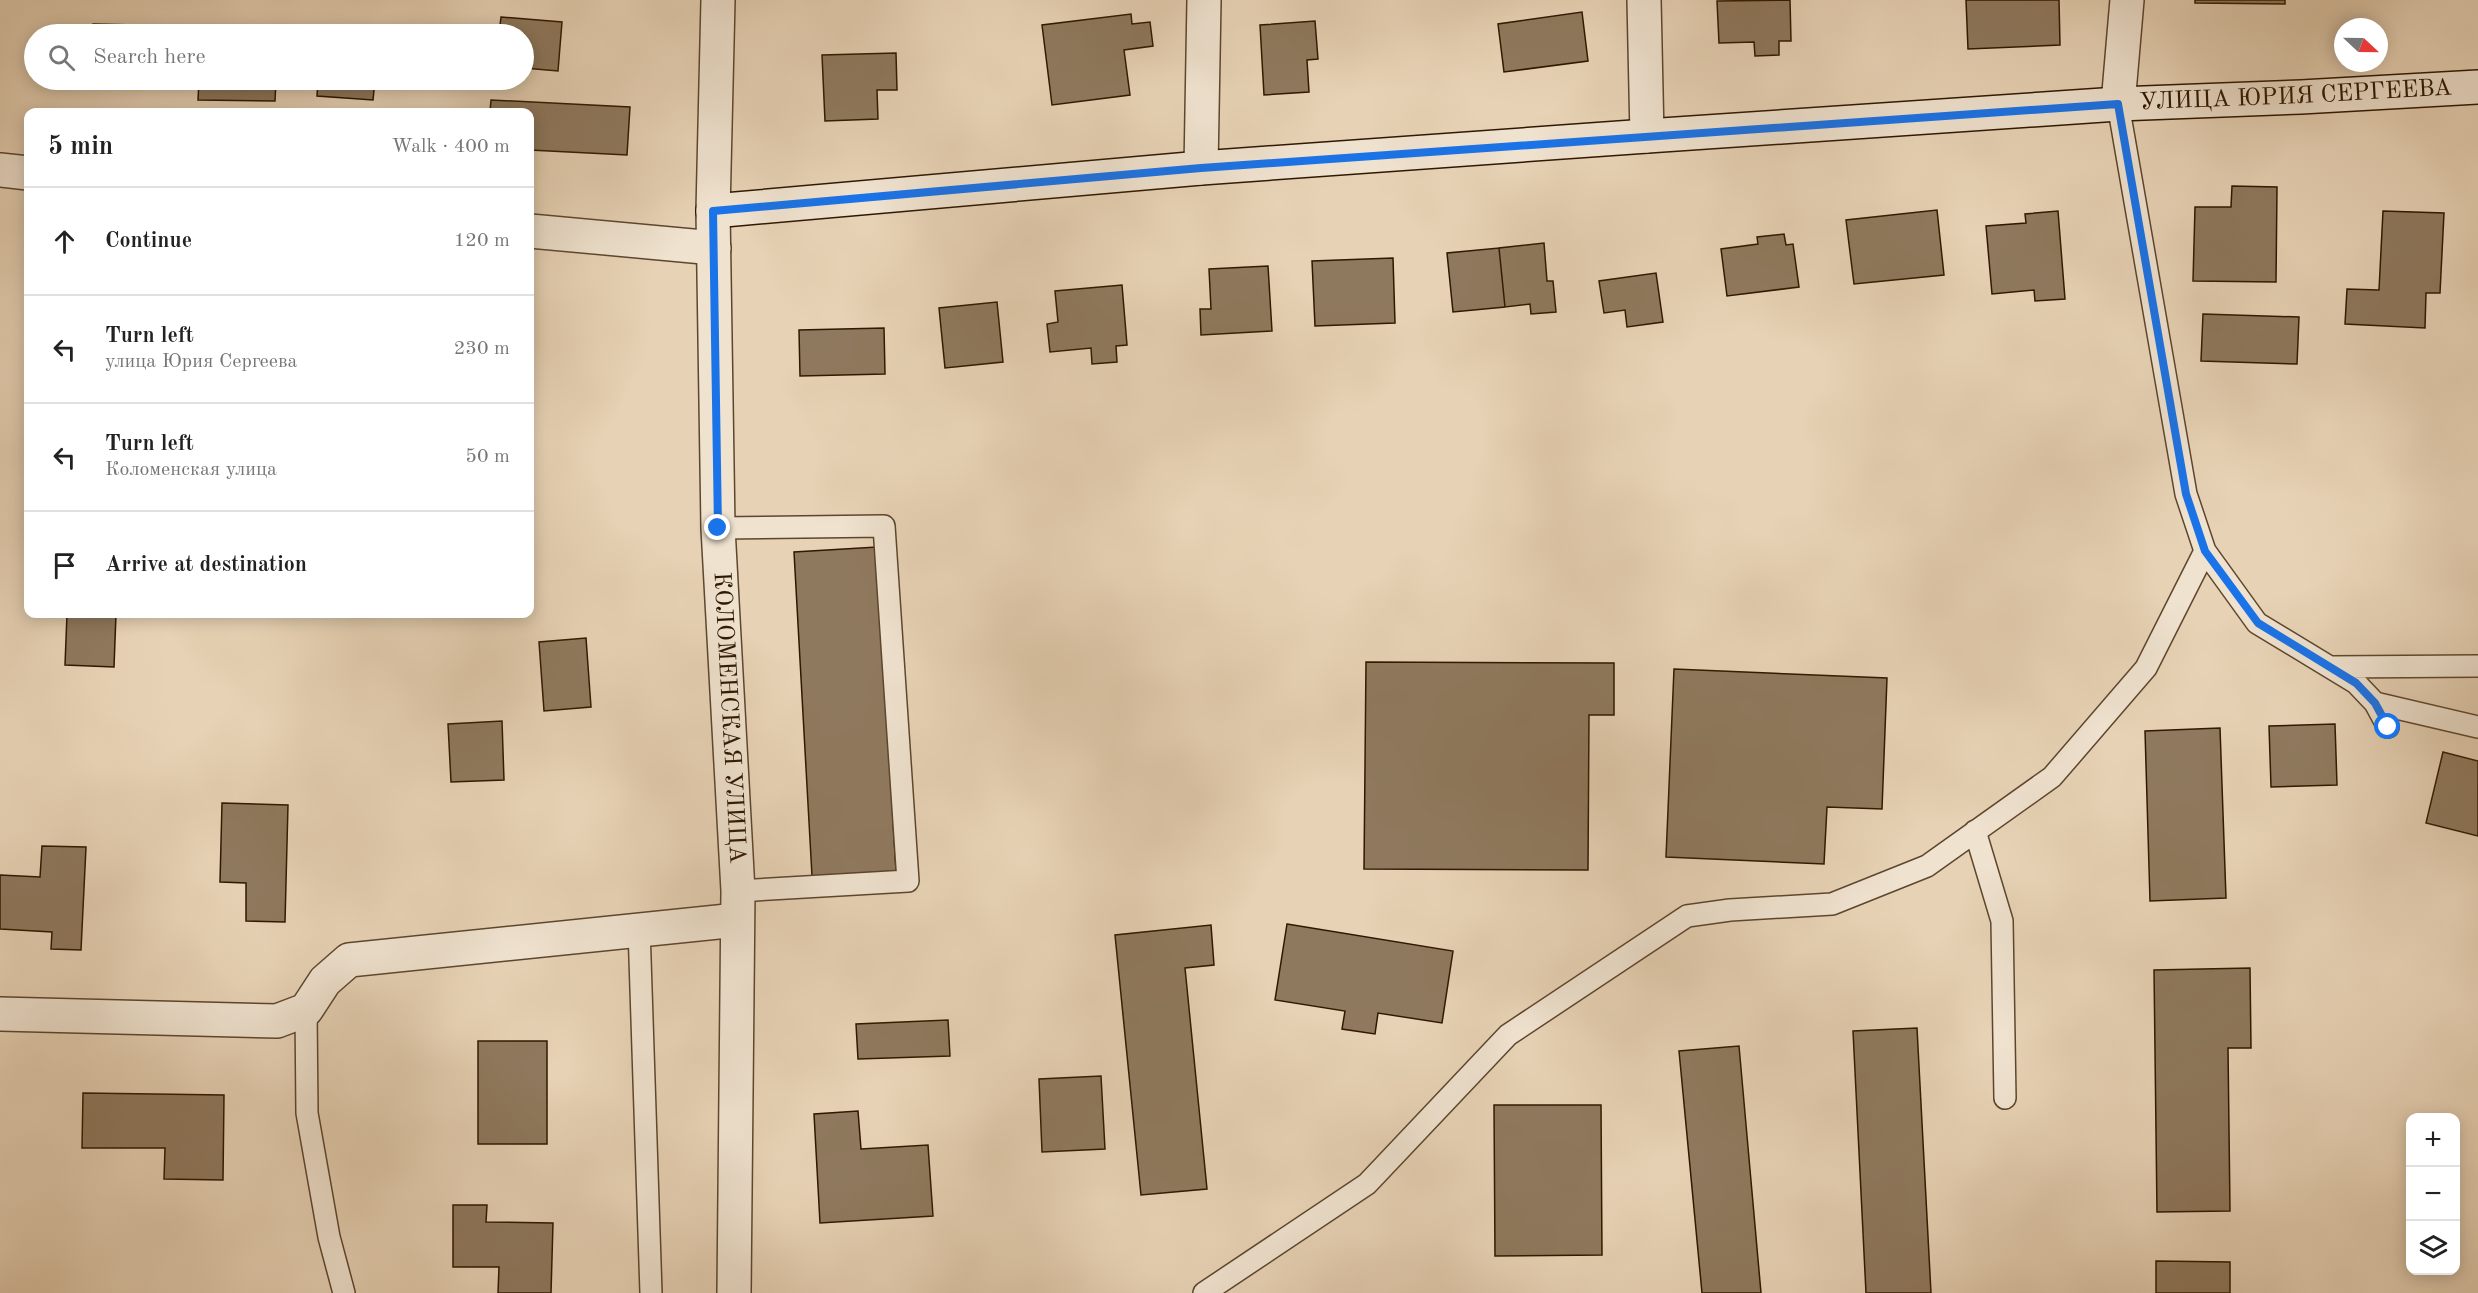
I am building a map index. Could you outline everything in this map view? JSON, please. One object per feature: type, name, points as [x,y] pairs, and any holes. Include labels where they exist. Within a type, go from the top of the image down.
[{"type":"street","name":"КОЛОМЕНСКАЯ УЛИЦА","points":[[718,0],[713,211],[718,528],[737,905],[735,1293]]},
{"type":"street","points":[[1201,168],[1204,0]]},
{"type":"street","points":[[1644,0],[1647,136]]},
{"type":"street","points":[[2118,104],[2127,0]]},
{"type":"street","name":"УЛИЦА ЮРИЯ СЕРГЕЕВА","points":[[713,211],[1201,168],[1647,136],[2118,104],[2301,98],[2478,87]]},
{"type":"street","points":[[0,170],[24,173]]},
{"type":"street","points":[[534,231],[714,248]]},
{"type":"street","points":[[0,1014],[277,1021],[306,1010],[326,981],[349,960],[639,928],[737,905]]},
{"type":"lane","points":[[2118,104],[2186,494],[2205,551],[2258,623],[2356,683],[2375,703],[2388,727]]},
{"type":"lane","points":[[718,528],[884,526],[908,881],[737,905]]},
{"type":"lane","points":[[1204,1293],[1367,1184],[1508,1035],[1687,916],[1730,910],[1832,904],[1927,866],[2052,777],[2146,669],[2205,551]]},
{"type":"lane","points":[[2331,667],[2478,666]]},
{"type":"lane","points":[[2375,703],[2478,727]]},
{"type":"lane","points":[[1976,831],[2002,921],[2005,1098]]},
{"type":"lane","points":[[639,928],[651,1293]]},
{"type":"lane","points":[[306,1010],[306,1113],[329,1238],[344,1293]]},
{"type":"building","points":[[1790,0],[1791,41],[1779,41],[1779,55],[1755,56],[1754,42],[1719,43],[1717,1]]},
{"type":"building","points":[[1966,0],[2059,0],[2060,45],[1968,49]]},
{"type":"building","points":[[2195,0],[2285,0],[2285,4],[2195,3]]},
{"type":"building","points":[[1582,12],[1588,61],[1504,72],[1498,24]]},
{"type":"building","points":[[1131,14],[1132,24],[1150,22],[1153,46],[1124,50],[1130,95],[1052,105],[1042,25]]},
{"type":"building","points":[[501,17],[562,22],[558,71],[534,69],[534,24],[500,24]]},
{"type":"building","points":[[1315,21],[1318,59],[1307,60],[1309,92],[1264,95],[1260,25]]},
{"type":"building","points":[[896,53],[897,90],[877,90],[878,119],[825,121],[822,55]]},
{"type":"building","points":[[198,90],[276,90],[275,101],[198,100]]},
{"type":"building","points":[[317,90],[374,90],[373,100],[317,96]]},
{"type":"building","points":[[491,100],[630,107],[627,155],[534,150],[534,108],[490,108]]},
{"type":"building","points":[[2232,186],[2277,187],[2276,282],[2193,281],[2195,207],[2231,207]]},
{"type":"building","points":[[1937,210],[1944,275],[1854,284],[1846,220]]},
{"type":"building","points":[[2058,211],[2065,299],[2035,301],[2034,290],[1992,294],[1986,226],[2026,223],[2025,214]]},
{"type":"building","points":[[2383,211],[2444,213],[2440,293],[2426,293],[2425,328],[2345,324],[2347,289],[2379,290]]},
{"type":"building","points":[[1784,234],[1786,245],[1793,244],[1799,287],[1727,296],[1721,249],[1758,244],[1757,237]]},
{"type":"building","points":[[1544,243],[1547,281],[1553,281],[1556,312],[1531,314],[1530,304],[1505,307],[1499,248]]},
{"type":"building","points":[[1499,248],[1505,307],[1453,312],[1447,253]]},
{"type":"building","points":[[1393,258],[1395,323],[1315,326],[1312,261]]},
{"type":"building","points":[[1268,266],[1272,331],[1201,335],[1200,309],[1211,309],[1209,269]]},
{"type":"building","points":[[1656,273],[1663,322],[1627,327],[1625,310],[1604,313],[1599,281]]},
{"type":"building","points":[[1122,285],[1127,345],[1116,346],[1117,362],[1092,364],[1091,348],[1050,352],[1047,324],[1058,322],[1055,291]]},
{"type":"building","points":[[997,302],[1003,362],[945,368],[939,308]]},
{"type":"building","points":[[2203,314],[2299,317],[2297,364],[2201,361]]},
{"type":"building","points":[[884,328],[885,374],[800,376],[799,330]]},
{"type":"building","points":[[877,547],[896,871],[812,876],[794,552]]},
{"type":"building","points":[[67,618],[116,618],[114,667],[65,665]]},
{"type":"building","points":[[586,638],[591,707],[544,711],[539,642]]},
{"type":"building","points":[[1366,662],[1614,663],[1614,715],[1589,715],[1588,870],[1364,869]]},
{"type":"building","points":[[1674,669],[1887,678],[1882,809],[1827,807],[1824,864],[1666,857]]},
{"type":"building","points":[[502,721],[504,780],[451,782],[448,724]]},
{"type":"building","points":[[2335,724],[2337,785],[2271,787],[2269,726]]},
{"type":"building","points":[[2220,728],[2226,898],[2150,901],[2145,731]]},
{"type":"building","points":[[2443,752],[2478,761],[2478,836],[2426,823]]},
{"type":"building","points":[[222,803],[288,805],[285,922],[246,921],[246,883],[220,882]]},
{"type":"building","points":[[42,846],[86,847],[81,950],[51,949],[52,932],[0,929],[0,875],[40,877]]},
{"type":"building","points":[[1287,924],[1453,951],[1442,1023],[1378,1013],[1375,1034],[1342,1029],[1345,1011],[1275,1000]]},
{"type":"building","points":[[1211,925],[1214,965],[1185,968],[1207,1189],[1141,1195],[1115,935]]},
{"type":"building","points":[[2250,968],[2251,1048],[2228,1048],[2230,1211],[2157,1212],[2154,970]]},
{"type":"building","points":[[948,1020],[950,1056],[858,1059],[856,1024]]},
{"type":"building","points":[[1917,1028],[1931,1293],[1866,1293],[1853,1031]]},
{"type":"building","points":[[478,1041],[547,1041],[547,1144],[478,1144]]},
{"type":"building","points":[[1739,1046],[1761,1293],[1702,1293],[1679,1051]]},
{"type":"building","points":[[1101,1076],[1105,1149],[1042,1152],[1039,1079]]},
{"type":"building","points":[[83,1093],[224,1095],[223,1180],[164,1179],[165,1148],[82,1148]]},
{"type":"building","points":[[1494,1105],[1601,1105],[1602,1255],[1495,1256]]},
{"type":"building","points":[[858,1111],[861,1149],[928,1145],[933,1216],[820,1223],[814,1114]]},
{"type":"building","points":[[453,1205],[487,1205],[486,1222],[553,1223],[551,1293],[498,1293],[499,1267],[453,1267]]},
{"type":"building","points":[[2156,1261],[2230,1262],[2230,1293],[2156,1293]]},
{"type":"route","points":[[718,528],[713,211],[1201,168],[2118,104],[2186,494],[2205,551],[2258,623],[2356,683],[2375,703],[2388,727]]}]
